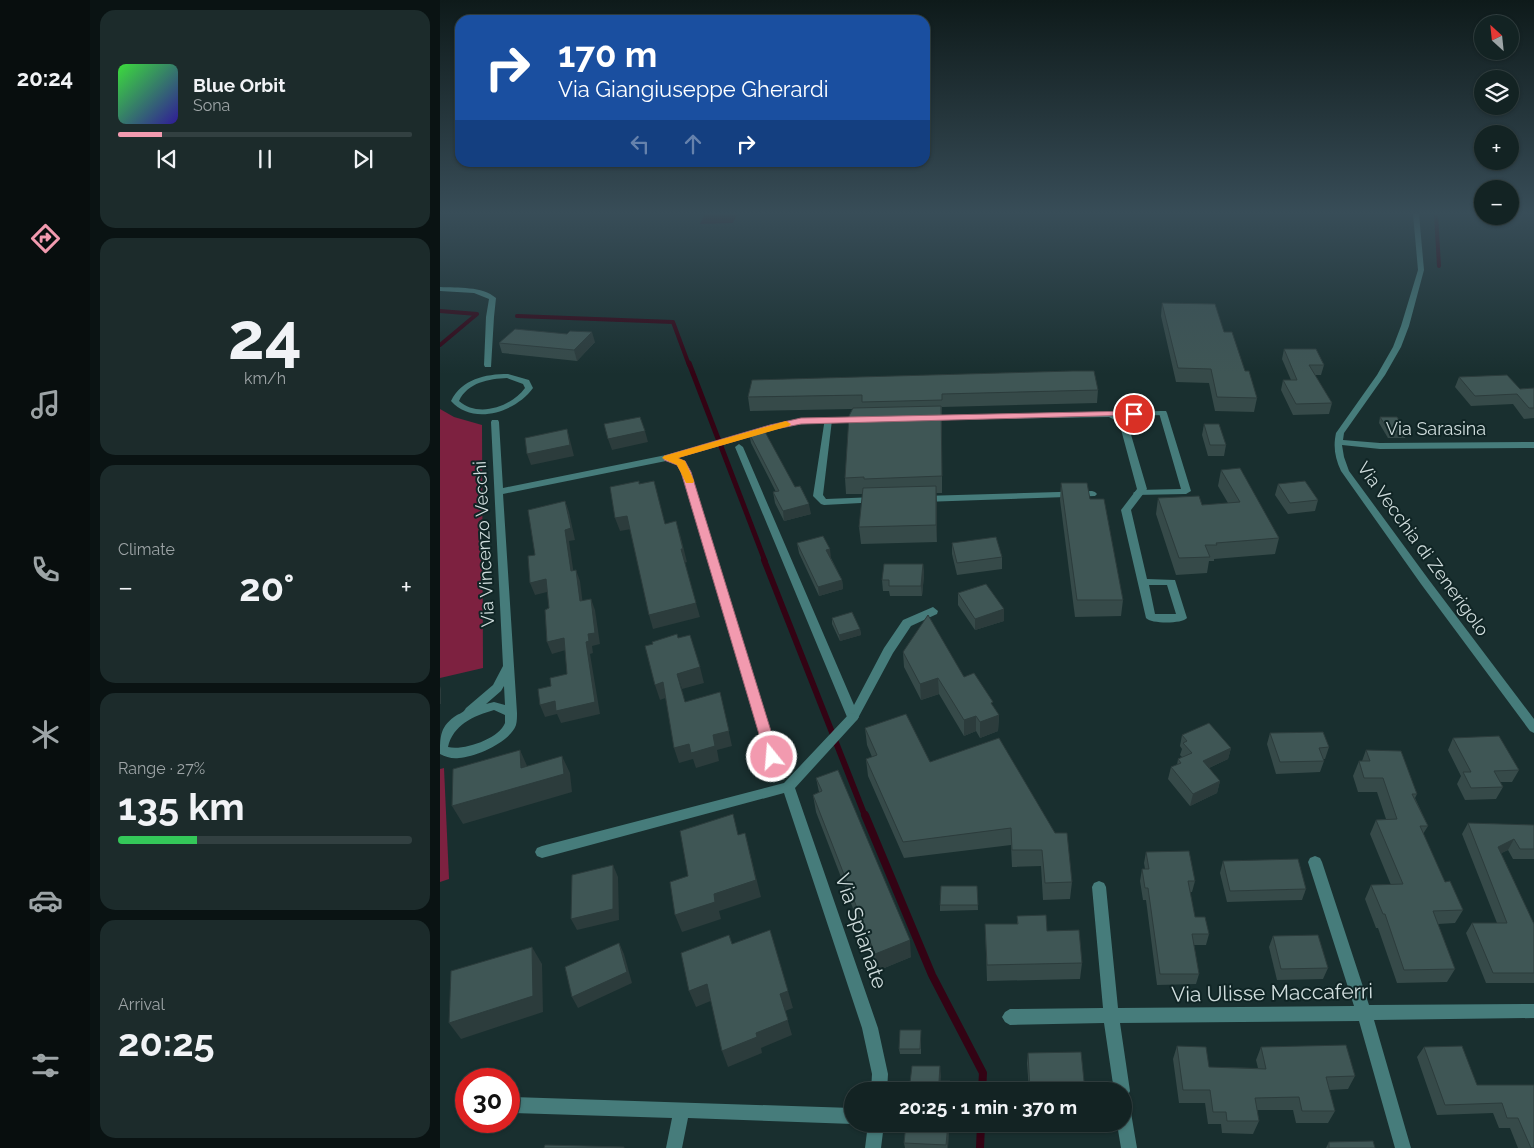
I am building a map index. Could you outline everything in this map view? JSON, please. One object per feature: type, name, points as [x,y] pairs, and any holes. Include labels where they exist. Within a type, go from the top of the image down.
[{"type":"street","points":[[1338,442],[1346,423],[1381,375],[1397,347],[1405,326],[1421,268]]},
{"type":"street","points":[[440,290],[474,291],[493,298],[490,317],[488,365],[475,382],[457,394],[455,401],[459,407],[480,412],[510,405]]},
{"type":"street","points":[[488,365],[502,376]]},
{"type":"street","points":[[475,382],[502,376],[519,378],[526,382],[529,388],[525,395],[502,411],[495,422],[480,412]]},
{"type":"street","points":[[918,418],[1163,413],[1186,492],[1138,493]]},
{"type":"street","points":[[1112,414],[1123,421],[1142,489],[1126,510],[1142,582],[1151,618],[1182,618],[1171,582],[1142,582]]},
{"type":"street","points":[[499,492],[671,459],[698,450],[738,443],[790,423],[870,419]]},
{"type":"street","points":[[828,420],[818,496],[824,502],[884,500]]},
{"type":"street","name":"Via Vincenzo Vecchi","points":[[495,422],[511,713]]},
{"type":"street","name":"Via Sarasina","points":[[1338,442],[1380,446],[1534,445]]},
{"type":"street","name":"Via Vecchia di Zenerigolo","points":[[1338,442],[1338,453],[1345,471],[1534,728]]},
{"type":"street","points":[[738,443],[853,717]]},
{"type":"street","points":[[671,459],[681,463],[686,472],[772,757]]},
{"type":"street","points":[[914,499],[1092,494]]},
{"type":"street","points":[[542,852],[788,787],[853,717],[888,651],[907,623],[933,611]]},
{"type":"street","points":[[466,714],[494,706],[511,713],[511,723],[492,742],[472,750],[454,754],[441,750],[443,737],[452,726],[466,714],[497,688],[509,665]]},
{"type":"street","name":"Via Spianate","points":[[788,787],[870,1028],[880,1074],[880,1082]]},
{"type":"street","points":[[1316,862],[1364,1013],[1403,1148]]},
{"type":"street","points":[[1099,888],[1111,1016],[1121,1082]]},
{"type":"street","name":"Via Ulisse Maccaferri","points":[[1010,1017],[1534,1011]]},
{"type":"street","points":[[520,1105],[844,1116]]},
{"type":"street","points":[[674,1148],[682,1110]]},
{"type":"street","points":[[873,1148],[875,1132]]},
{"type":"street","points":[[1127,1132],[1129,1148]]},
{"type":"shaded area","points":[[440,409],[454,417],[482,425],[483,668],[440,678]]},
{"type":"shaded area","points":[[444,768],[449,879],[440,882],[440,769]]},
{"type":"building","points":[[1162,303],[1215,304],[1224,332],[1232,332],[1245,371],[1249,371],[1257,398],[1217,397],[1211,369],[1178,368]]},
{"type":"building","points":[[515,329],[567,334],[570,331],[592,332],[574,350],[499,343]]},
{"type":"building","points":[[1284,349],[1316,349],[1324,365],[1309,365],[1332,403],[1296,404],[1283,380],[1297,380]]},
{"type":"building","points":[[1094,371],[1098,390],[942,394],[942,400],[862,402],[862,395],[748,397],[752,380]]},
{"type":"building","points":[[1507,375],[1520,389],[1534,388],[1534,408],[1529,408],[1517,394],[1475,396],[1459,377]]},
{"type":"building","points":[[941,406],[942,476],[845,478],[849,416],[853,408]]},
{"type":"building","points":[[640,417],[645,431],[608,439],[604,424]]},
{"type":"building","points":[[1380,417],[1397,417],[1407,433],[1390,433]]},
{"type":"building","points":[[1204,424],[1219,424],[1226,445],[1210,445]]},
{"type":"building","points":[[567,429],[570,445],[527,454],[525,438]]},
{"type":"building","points":[[764,430],[795,487],[800,486],[809,504],[783,511],[773,492],[779,491],[749,433]]},
{"type":"building","points":[[1240,468],[1279,538],[1205,545],[1210,557],[1179,558],[1158,498],[1199,496],[1202,505],[1240,502],[1221,470]]},
{"type":"building","points":[[639,481],[639,484],[654,481],[665,524],[676,521],[683,549],[681,549],[696,603],[649,615],[627,516],[615,518],[610,487]]},
{"type":"building","points":[[1305,481],[1318,500],[1290,503],[1278,484]]},
{"type":"building","points":[[1061,483],[1087,483],[1090,499],[1104,499],[1123,600],[1077,600]]},
{"type":"building","points":[[936,486],[936,525],[859,527],[863,488]]},
{"type":"building","points":[[565,501],[571,528],[565,530],[571,571],[576,570],[580,601],[591,599],[595,633],[588,634],[589,641],[586,642],[595,702],[556,711],[555,701],[540,705],[538,689],[551,686],[550,678],[567,674],[564,638],[547,642],[545,610],[549,608],[546,579],[530,583],[528,556],[535,555],[528,510]]},
{"type":"building","points":[[823,536],[830,549],[826,550],[842,580],[818,587],[797,543]]},
{"type":"building","points":[[996,537],[1002,557],[957,563],[952,543]]},
{"type":"building","points":[[884,564],[923,564],[921,586],[889,586],[889,580],[882,580]]},
{"type":"building","points":[[986,584],[1004,609],[975,619],[958,593]]},
{"type":"building","points":[[852,612],[860,629],[839,635],[832,618]]},
{"type":"building","points":[[928,615],[964,677],[974,673],[999,715],[980,722],[976,716],[964,720],[938,678],[920,684],[903,652]]},
{"type":"building","points":[[677,634],[678,638],[690,635],[700,667],[677,674],[685,702],[720,692],[729,731],[713,735],[715,746],[691,753],[689,744],[674,748],[663,682],[655,685],[645,646]]},
{"type":"building","points":[[906,714],[930,762],[999,738],[1055,833],[1067,833],[1072,882],[1045,883],[1042,850],[1012,850],[1011,828],[903,842],[866,759],[877,755],[865,728]]},
{"type":"building","points":[[1209,723],[1231,748],[1203,761],[1220,781],[1193,794],[1171,767],[1181,763],[1178,759],[1192,753],[1183,743],[1187,741],[1182,735]]},
{"type":"building","points":[[1323,732],[1329,747],[1319,748],[1324,761],[1280,762],[1270,733]]},
{"type":"building","points":[[1499,736],[1519,770],[1494,771],[1503,787],[1471,788],[1463,772],[1471,772],[1453,738]]},
{"type":"building","points":[[520,750],[521,768],[562,756],[564,774],[452,806],[453,769]]},
{"type":"building","points":[[1366,750],[1401,751],[1417,794],[1412,794],[1428,826],[1420,826],[1445,882],[1450,881],[1463,910],[1433,911],[1455,969],[1404,970],[1385,914],[1383,914],[1371,885],[1403,884],[1376,820],[1397,819],[1383,778],[1364,778],[1359,761],[1370,761]]},
{"type":"building","points":[[838,770],[910,940],[875,954],[813,795],[822,791],[816,778]]},
{"type":"building","points":[[733,814],[738,835],[745,833],[756,880],[714,894],[715,902],[675,915],[670,882],[688,876],[680,831]]},
{"type":"building","points":[[1468,823],[1534,825],[1534,849],[1520,849],[1514,839],[1498,847],[1534,924],[1534,973],[1493,973],[1472,923],[1507,923]]},
{"type":"building","points":[[1189,851],[1195,881],[1188,881],[1195,917],[1205,917],[1209,934],[1192,934],[1199,974],[1160,974],[1148,888],[1145,888],[1142,869],[1149,869],[1146,852]]},
{"type":"building","points":[[1298,859],[1306,889],[1230,891],[1223,861]]},
{"type":"building","points":[[613,865],[613,909],[571,919],[572,875]]},
{"type":"building","points":[[941,886],[977,886],[978,905],[940,905]]},
{"type":"building","points":[[1046,915],[1047,931],[1079,930],[1082,963],[987,965],[985,924],[1018,924],[1017,916]]},
{"type":"building","points":[[770,930],[788,991],[780,994],[788,1020],[756,1033],[757,1037],[722,1051],[707,984],[689,991],[681,953],[729,935],[732,944]]},
{"type":"building","points":[[1318,935],[1328,968],[1281,969],[1273,936]]},
{"type":"building","points":[[619,943],[627,972],[572,997],[565,967]]},
{"type":"building","points":[[532,947],[533,996],[449,1023],[451,971]]},
{"type":"building","points":[[900,1030],[921,1030],[920,1049],[899,1049]]},
{"type":"building","points":[[1346,1045],[1355,1076],[1326,1077],[1335,1111],[1302,1111],[1299,1097],[1255,1098],[1259,1121],[1227,1121],[1226,1112],[1213,1112],[1210,1090],[1183,1090],[1177,1046],[1206,1047],[1209,1067],[1266,1069],[1261,1047]]},
{"type":"building","points":[[1462,1046],[1477,1085],[1534,1085],[1534,1148],[1531,1148],[1518,1118],[1507,1118],[1502,1103],[1445,1105],[1424,1047]]},
{"type":"building","points":[[1081,1052],[1084,1082],[1030,1082],[1028,1053]]},
{"type":"building","points":[[912,1066],[940,1066],[939,1081],[950,1081],[950,1082],[910,1082]]},
{"type":"building","points":[[905,1132],[947,1132],[946,1145],[904,1143]]},
{"type":"building","points":[[1373,1141],[1375,1148],[1329,1148],[1329,1142]]},
{"type":"building","points":[[545,1145],[624,1147],[624,1148],[544,1148]]},
{"type":"waterway","points":[[440,311],[477,314],[440,345]]},
{"type":"waterway","points":[[517,316],[673,322],[689,365]]},
{"type":"waterway","points":[[689,363],[765,561]]},
{"type":"waterway","points":[[764,560],[865,816]]},
{"type":"waterway","points":[[865,815],[932,975],[983,1073],[982,1082]]},
{"type":"waterway","points":[[980,1148],[981,1132]]},
{"type":"slow traffic","points":[[689,481],[681,463],[667,458],[786,424]]},
{"type":"route","points":[[772,757],[686,472],[681,463],[667,458],[801,421],[1134,414]]}]
